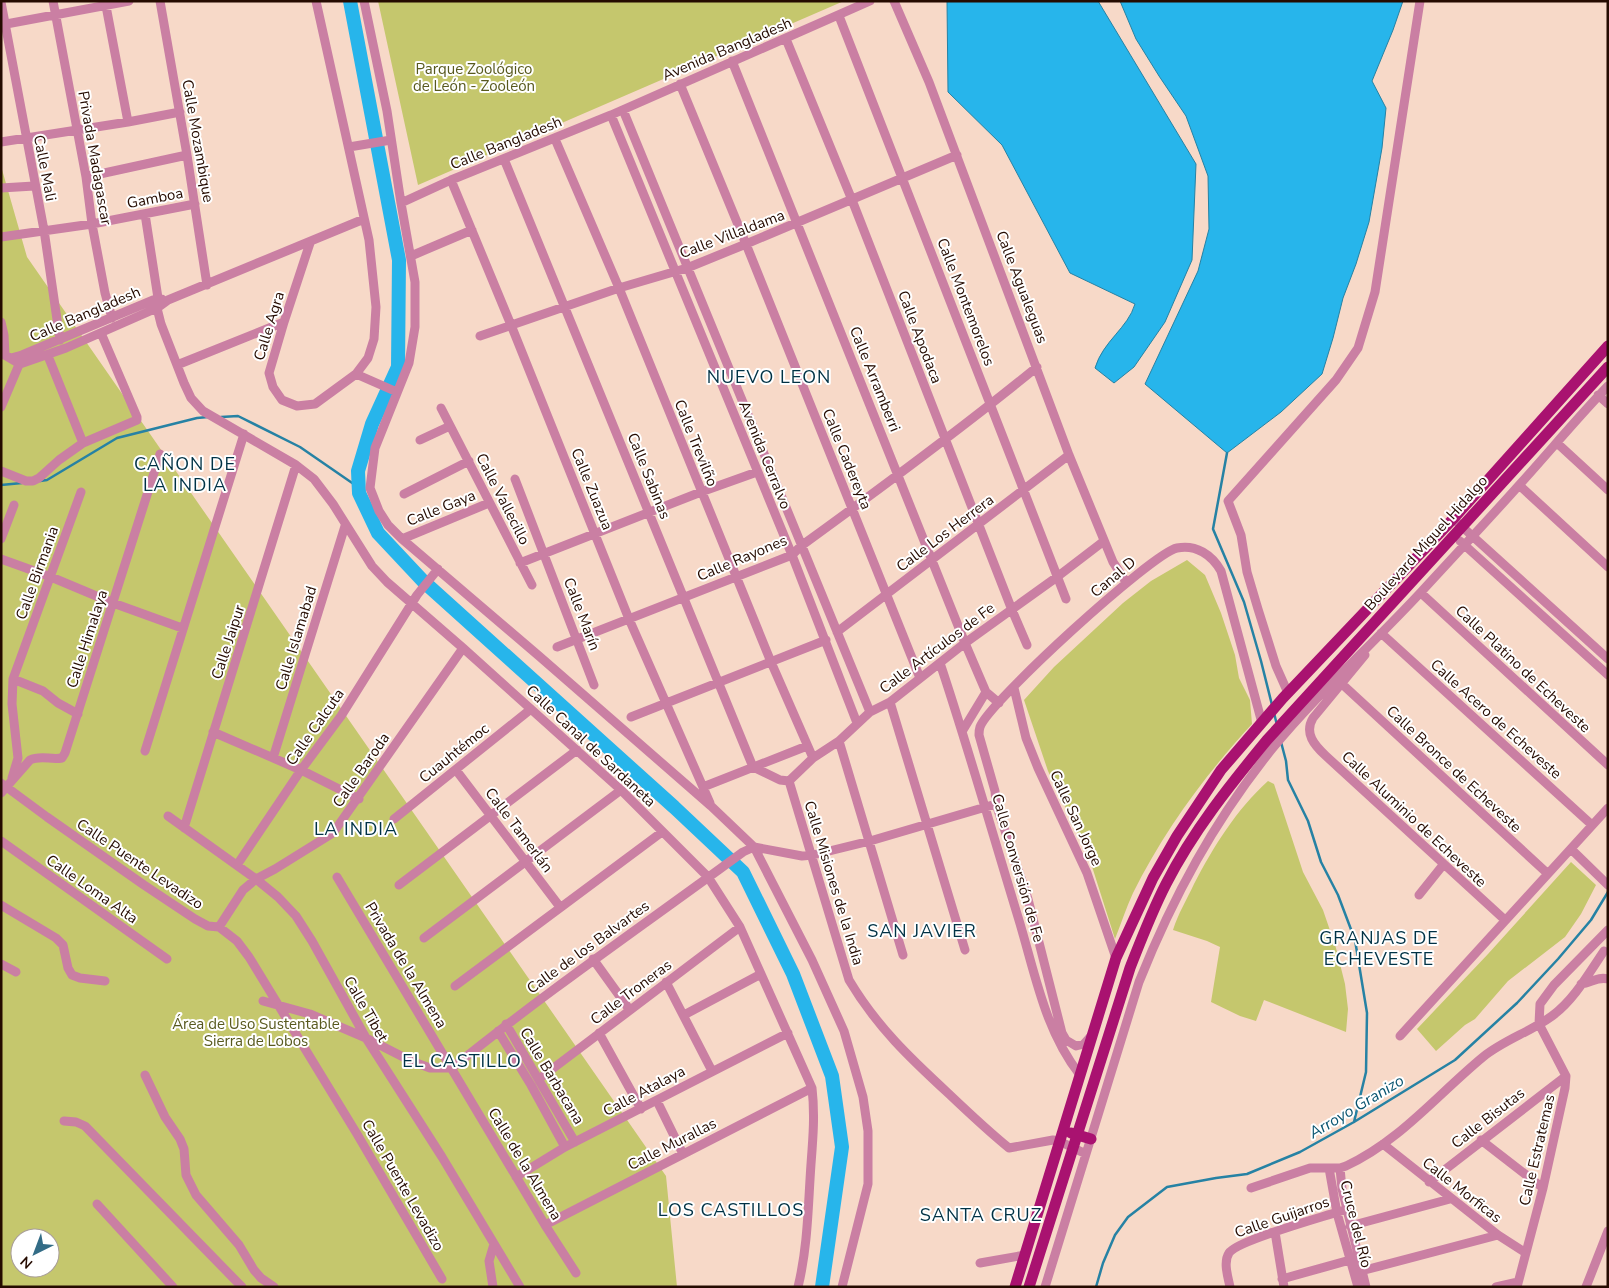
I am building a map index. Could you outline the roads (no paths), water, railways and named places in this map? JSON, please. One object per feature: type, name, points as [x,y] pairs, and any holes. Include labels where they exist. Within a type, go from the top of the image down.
[{"type":"main road","name":"Boulevard Miguel Hidalgo","points":[[1029,1287],[1130,968],[1166,883],[1207,816],[1230,785],[1341,666],[1453,527],[1608,346]]},
{"type":"main road","name":"Boulevard Miguel Hidalgo","points":[[1078,1081],[1116,958],[1153,878],[1177,836],[1222,770],[1285,696],[1606,369]]},
{"type":"main road","points":[[1078,1081],[1076,1100],[1068,1127],[1070,1132],[1090,1139]]},
{"type":"main road","points":[[1015,1287],[1078,1081]]},
{"type":"main road","points":[[1034,1272],[1034,1287]]},
{"type":"street","name":"Privada Madagascar","points":[[53,1],[86,177],[92,224],[105,293],[112,318]]},
{"type":"street","points":[[4,24],[129,1]]},
{"type":"street","name":"Calle Mozambique","points":[[160,1],[180,112],[207,285]]},
{"type":"street","points":[[316,1],[353,146],[369,240],[376,307],[374,339],[368,358],[356,374],[394,391]]},
{"type":"street","points":[[364,1],[387,111],[387,140],[401,203],[415,282],[415,327],[409,363],[394,391],[375,448],[370,488],[379,511],[388,525],[435,572],[539,656],[711,806],[754,848],[812,960],[844,1030],[862,1097],[868,1131],[868,1184],[842,1287]]},
{"type":"street","name":"Avenida Bangladesh","points":[[622,110],[732,61],[786,40],[870,1]]},
{"type":"street","name":"Calle Agualeguas","points":[[894,1],[916,50],[957,155],[1104,541],[1113,562],[1126,582]]},
{"type":"street","points":[[1285,696],[1247,572],[1241,535],[1228,501],[1336,380],[1358,348],[1375,292],[1420,1]]},
{"type":"street","name":"Calle Mali","points":[[1,2],[34,186],[44,230],[60,340]]},
{"type":"street","points":[[106,6],[128,122]]},
{"type":"street","name":"Calle Montemorelos","points":[[839,16],[904,178],[1066,599]]},
{"type":"street","name":"Calle Apodaca","points":[[786,40],[852,200],[1027,645]]},
{"type":"street","name":"Calle Arramberri","points":[[732,61],[986,692]]},
{"type":"street","name":"Calle Cadereyta","points":[[680,84],[920,678]]},
{"type":"street","name":"Calle Bangladesh","points":[[401,203],[451,180],[622,110]]},
{"type":"street","name":"Avenida Cerralvo","points":[[622,110],[870,712]]},
{"type":"street","points":[[1,142],[76,131],[180,112]]},
{"type":"street","name":"Avenida Cerralvo","points":[[611,115],[792,555],[858,723]]},
{"type":"street","name":"Calle Trevilño","points":[[555,138],[619,288],[771,662],[813,758]]},
{"type":"street","points":[[353,146],[387,140]]},
{"type":"street","points":[[86,177],[187,155]]},
{"type":"street","name":"Calle Villaldama","points":[[480,336],[619,288],[687,268],[957,155]]},
{"type":"street","name":"Calle Sabinas","points":[[504,159],[753,767]]},
{"type":"street","name":"Calle Zuazua","points":[[451,180],[512,325],[629,619],[711,806]]},
{"type":"street","points":[[1,188],[34,186]]},
{"type":"street","name":"Gamboa","points":[[1,236],[92,224],[195,204]]},
{"type":"street","points":[[145,214],[162,324],[177,365],[284,322]]},
{"type":"street","name":"Calle Bangladesh","points":[[21,360],[60,340],[112,318],[207,285],[364,219]]},
{"type":"street","points":[[411,256],[472,230]]},
{"type":"street","name":"Calle Agra","points":[[310,242],[284,322],[270,373],[273,388],[282,400],[297,406],[315,404],[356,374]]},
{"type":"street","name":"Calle Bangladesh","points":[[21,360],[48,356],[101,333],[158,303]]},
{"type":"street","points":[[1,322],[6,355],[21,360],[1,407]]},
{"type":"street","points":[[1,471],[33,481],[39,478],[58,460],[83,443],[137,420],[138,416],[101,333]]},
{"type":"street","points":[[48,356],[83,443]]},
{"type":"street","name":"Calle Canal de Sardaneta","points":[[177,365],[191,398],[203,411],[296,465],[314,479],[333,504],[372,566],[577,750],[708,877],[740,927],[812,1088],[814,1117],[809,1220],[806,1252],[798,1287]]},
{"type":"street","name":"Calle Rayones","points":[[557,647],[792,555],[801,546],[945,440],[1037,367]]},
{"type":"street","name":"Boulevard Miguel Hidalgo","points":[[1341,666],[1370,644],[1421,593],[1608,386]]},
{"type":"street","points":[[1598,396],[1608,404]]},
{"type":"street","name":"Calle Vallecillo","points":[[441,408],[520,563],[757,472]]},
{"type":"street","points":[[420,440],[450,426]]},
{"type":"street","points":[[145,751],[244,434]]},
{"type":"street","points":[[1556,443],[1608,490]]},
{"type":"street","name":"Calle Himalaya","points":[[5,786],[30,760],[36,757],[62,758],[65,753],[160,454]]},
{"type":"street","name":"Calle Los Herrera","points":[[837,632],[1070,455]]},
{"type":"street","points":[[404,494],[469,461]]},
{"type":"street","name":"Calle Jaipur","points":[[184,828],[296,465]]},
{"type":"street","name":"Calle Marín","points":[[515,479],[594,685]]},
{"type":"street","points":[[1519,485],[1608,567]]},
{"type":"street","name":"Calle Birmania","points":[[5,786],[18,758],[12,704],[14,679],[80,492]]},
{"type":"street","name":"Calle Gaya","points":[[402,539],[490,503]]},
{"type":"street","points":[[1,539],[14,505]]},
{"type":"street","name":"Calle Islamabad","points":[[273,758],[346,526]]},
{"type":"street","points":[[1453,527],[1472,536],[1608,659]]},
{"type":"street","points":[[1453,527],[1464,544],[1608,674]]},
{"type":"street","name":"Calle Artículos de Fe","points":[[789,781],[813,758],[839,741],[870,712],[890,702],[1104,541]]},
{"type":"street","name":"Canal D","points":[[996,804],[979,735],[980,728],[999,702],[1040,660],[1126,582],[1176,548],[1190,548],[1201,551],[1215,562],[1221,571],[1265,719]]},
{"type":"street","points":[[1,559],[182,628]]},
{"type":"street","points":[[520,563],[532,586]]},
{"type":"street","name":"Calle Calcuta","points":[[237,865],[301,770],[341,716],[417,595],[435,572]]},
{"type":"street","name":"Calle Platino de Echeveste","points":[[1421,593],[1608,765]]},
{"type":"street","name":"Calle Acero de Echeveste","points":[[1381,633],[1592,826]]},
{"type":"street","points":[[631,716],[826,640]]},
{"type":"street","points":[[1342,684],[1362,660],[1370,644]]},
{"type":"street","name":"Calle Baroda","points":[[220,927],[242,890],[256,879],[333,833],[359,799],[463,648]]},
{"type":"street","name":"Calle Conversión de Fe","points":[[940,663],[986,807],[1050,1024],[1078,1081]]},
{"type":"street","points":[[14,679],[43,691],[58,703],[78,714]]},
{"type":"street","name":"Calle Aluminio de Echeveste","points":[[1342,684],[1313,718],[1309,728],[1310,734],[1320,751],[1505,920]]},
{"type":"street","name":"Calle Bronce de Echeveste","points":[[1342,684],[1547,874]]},
{"type":"street","name":"Calle San Jorge","points":[[1014,688],[1026,738],[1087,873],[1116,958]]},
{"type":"street","points":[[962,730],[986,692],[999,702]]},
{"type":"street","points":[[890,702],[965,950]]},
{"type":"street","name":"Cuauhtémoc","points":[[394,819],[532,709]]},
{"type":"street","points":[[213,732],[301,770],[359,799]]},
{"type":"street","points":[[839,741],[903,955]]},
{"type":"street","points":[[1045,1287],[1139,982],[1155,942],[1180,890],[1217,824],[1270,744]]},
{"type":"street","points":[[703,787],[807,746]]},
{"type":"street","points":[[399,885],[577,750]]},
{"type":"street","points":[[753,767],[780,780],[789,781]]},
{"type":"street","name":"Calle Tamerlán","points":[[456,770],[560,907]]},
{"type":"street","name":"Calle Misiones de la India","points":[[789,781],[850,980],[863,1004],[887,1035],[911,1059],[1009,1148],[1049,1140],[1059,1141]]},
{"type":"street","name":"Calle Puente Levadizo","points":[[5,786],[151,890],[208,926],[220,927],[237,941],[249,957],[358,1134],[442,1279]]},
{"type":"street","points":[[424,938],[620,790]]},
{"type":"street","points":[[754,848],[802,856],[813,855],[870,841],[996,804]]},
{"type":"street","name":"Calle Conversión de Fe","points":[[996,804],[1028,899],[1062,1033],[1066,1040],[1076,1046],[1084,1044],[1092,1035]]},
{"type":"street","points":[[1400,1036],[1608,808]]},
{"type":"street","name":"Calle Tibet","points":[[168,816],[256,879],[278,897],[296,916],[366,1038],[442,1157],[520,1287]]},
{"type":"street","points":[[455,986],[662,832]]},
{"type":"street","name":"Calle Loma Alta","points":[[1,841],[167,959]]},
{"type":"street","name":"Calle de los Balvartes","points":[[452,1068],[506,1024],[593,959],[743,852],[754,848]]},
{"type":"street","points":[[1570,849],[1605,882]]},
{"type":"street","points":[[1419,895],[1443,865]]},
{"type":"street","name":"Privada de la Almena","points":[[337,877],[452,1068]]},
{"type":"street","points":[[1,905],[56,938],[63,945],[68,968],[72,975],[80,978],[105,981]]},
{"type":"street","name":"Calle Troneras","points":[[539,1079],[740,927]]},
{"type":"street","points":[[1539,1024],[1540,1004],[1546,995],[1608,930]]},
{"type":"street","points":[[1251,1188],[1310,1168],[1340,1168],[1351,1164],[1383,1144],[1434,1102],[1483,1057],[1513,1037],[1539,1024],[1561,1008],[1606,953],[1599,941]]},
{"type":"street","points":[[593,959],[629,1010]]},
{"type":"street","points":[[1,964],[16,972]]},
{"type":"street","points":[[684,1015],[761,974]]},
{"type":"street","points":[[1581,984],[1588,984],[1601,977],[1608,979]]},
{"type":"street","points":[[666,982],[712,1070]]},
{"type":"street","points":[[264,1001],[310,1014],[430,1068],[452,1068]]},
{"type":"street","name":"Calle Barbacana","points":[[506,1024],[575,1142]]},
{"type":"street","name":"Calle Estratemas","points":[[1518,1284],[1563,1102],[1566,1076],[1539,1024]]},
{"type":"street","name":"Calle Barbacana","points":[[498,1031],[531,1085],[565,1147]]},
{"type":"street","points":[[599,1033],[641,1109]]},
{"type":"street","name":"Calle Atalaya","points":[[516,1177],[565,1147],[641,1109],[712,1070],[788,1033]]},
{"type":"street","name":"Calle de la Almena","points":[[452,1068],[545,1225],[576,1272]]},
{"type":"street","points":[[145,1075],[165,1117],[180,1139],[184,1149],[186,1176],[196,1195],[240,1245],[254,1270],[261,1278],[274,1287]]},
{"type":"street","name":"Calle Bisutas","points":[[1429,1182],[1566,1076]]},
{"type":"street","name":"Calle Murallas","points":[[545,1225],[812,1088]]},
{"type":"street","points":[[656,1101],[683,1154]]},
{"type":"street","points":[[64,1121],[76,1122],[85,1126],[234,1282],[242,1287]]},
{"type":"street","points":[[1481,1140],[1543,1188]]},
{"type":"street","points":[[1059,1141],[1086,1154]]},
{"type":"street","name":"Calle Morficas","points":[[1383,1144],[1450,1199],[1498,1235],[1526,1253]]},
{"type":"street","name":"Cruce del Río","points":[[1329,1168],[1337,1213],[1358,1287]]},
{"type":"street","name":"Cruce del Río","points":[[1340,1168],[1350,1226],[1366,1287]]},
{"type":"street","points":[[1350,1226],[1450,1199]]},
{"type":"street","points":[[97,1204],[173,1287]]},
{"type":"street","name":"Calle Guijarros","points":[[1230,1287],[1226,1261],[1228,1254],[1238,1246],[1347,1209]]},
{"type":"street","points":[[1275,1232],[1283,1283],[1350,1260]]},
{"type":"street","points":[[1586,1287],[1608,1232]]},
{"type":"street","points":[[1361,1271],[1498,1235]]},
{"type":"street","points":[[493,1287],[489,1261],[494,1244]]},
{"type":"street","points":[[980,1263],[1025,1255]]},
{"type":"street","points":[[1496,1287],[1518,1284]]},
{"type":"water","points":[[947,1],[1098,1],[1196,164],[1192,260],[1165,322],[1134,367],[1114,383],[1095,368],[1104,350],[1132,313],[1135,304],[1070,273],[1002,145],[948,92]]},
{"type":"water","points":[[1120,1],[1403,1],[1372,81],[1386,108],[1382,148],[1369,222],[1343,298],[1322,374],[1281,412],[1227,453],[1145,384],[1198,271],[1209,229],[1208,176],[1186,116],[1136,39]]},
{"type":"waterway","points":[[350,1],[399,260],[398,367],[372,424],[358,471],[359,493],[378,533],[423,581],[674,807],[743,872],[793,974],[832,1076],[842,1147],[822,1287]]},
{"type":"waterway","points":[[221,417],[238,416],[300,447],[358,487]]},
{"type":"waterway","points":[[40,481],[47,480],[117,438],[208,417]]},
{"type":"waterway","points":[[1227,453],[1213,529],[1244,602],[1272,705]]},
{"type":"waterway","points":[[1,485],[22,483]]},
{"type":"waterway","points":[[1274,713],[1277,725]]},
{"type":"waterway","points":[[1281,742],[1288,780],[1308,821],[1321,862],[1338,895],[1355,940],[1367,1013],[1366,1072],[1354,1122]]},
{"type":"waterway","name":"Arroyo Granizo","points":[[1096,1287],[1103,1263],[1115,1235],[1128,1217],[1167,1187],[1247,1174],[1300,1152],[1354,1122],[1455,1060],[1517,1003],[1558,959],[1591,920],[1608,892]]},
{"type":"district","name":"NUEVO LEON","points":[[769,377]]},
{"type":"district","name":"CAÑON DE LA INDIA","points":[[185,474]]},
{"type":"district","name":"LA INDIA","points":[[356,829]]},
{"type":"district","name":"SAN JAVIER","points":[[922,931]]},
{"type":"district","name":"GRANJAS DE ECHEVESTE","points":[[1379,948]]},
{"type":"district","name":"EL CASTILLO","points":[[462,1061]]},
{"type":"district","name":"LOS CASTILLOS","points":[[731,1210]]},
{"type":"district","name":"SANTA CRUZ","points":[[981,1215]]},
{"type":"park label","name":"Parque Zoológico de León - Zooleón","points":[[474,78]]},
{"type":"park label","name":"Área de Uso Sustentable Sierra de Lobos","points":[[256,1032]]}]
